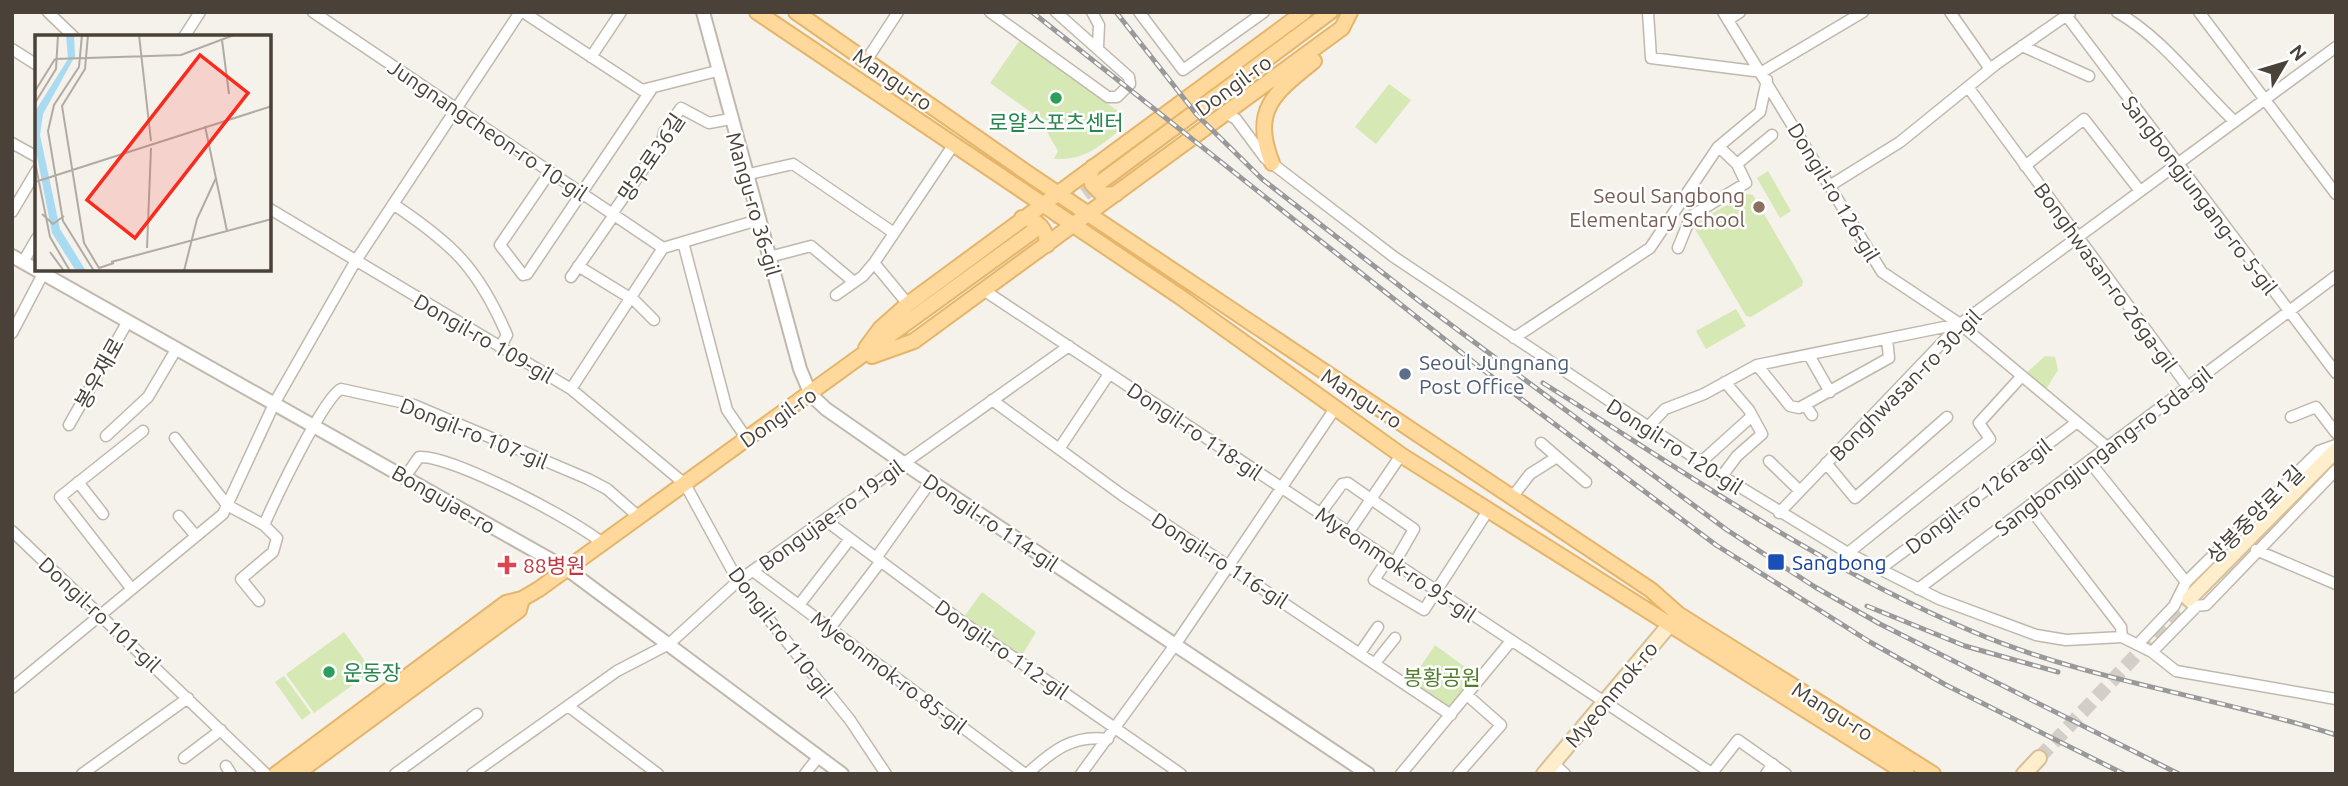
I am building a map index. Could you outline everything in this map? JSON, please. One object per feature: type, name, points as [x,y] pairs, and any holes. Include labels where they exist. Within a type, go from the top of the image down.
[{"type":"main road","name":"Mangu-ro","points":[[757,12],[1264,354],[1334,410],[1401,455],[1933,774]]},
{"type":"main road","name":"Mangu-ro","points":[[796,12],[1391,418],[1435,444],[1651,590],[1674,618],[1907,774]]},
{"type":"main road","points":[[857,361],[880,329],[908,304],[1304,12]]},
{"type":"main road","name":"Dongil-ro","points":[[1102,181],[1330,12]]},
{"type":"main road","points":[[1272,163],[1262,132],[1265,115],[1290,79],[1330,48],[1350,12]]},
{"type":"main road","points":[[857,361],[914,341],[1342,28]]},
{"type":"main road","points":[[1093,167],[1090,175],[1093,186],[1103,195],[1116,194]]},
{"type":"main road","points":[[1022,218],[1038,224],[1046,234],[1047,245]]},
{"type":"main road","name":"Dongil-ro","points":[[276,774],[506,603],[522,599],[567,569],[811,395],[1032,232]]},
{"type":"main road","points":[[2188,595],[2336,450]]},
{"type":"main road","name":"Dongil-ro","points":[[296,774],[519,610],[522,599]]},
{"type":"main road","name":"Myeonmok-ro","points":[[1548,769],[1674,618]]},
{"type":"main road","points":[[2024,774],[2039,758]]},
{"type":"street","points":[[48,12],[72,35]]},
{"type":"street","points":[[185,35],[200,12]]},
{"type":"street","name":"Jungnangcheon-ro 10-gil","points":[[313,12],[455,110],[663,247]]},
{"type":"street","points":[[12,688],[223,514],[275,402],[355,262],[522,12],[642,90],[651,90],[717,72]]},
{"type":"street","points":[[591,57],[621,12]]},
{"type":"street","name":"Mangu-ro 36-gil","points":[[703,12],[745,175],[800,369],[811,395]]},
{"type":"street","points":[[866,61],[898,12]]},
{"type":"street","points":[[990,12],[1108,97],[1117,97],[1130,84],[1129,77],[1098,47],[1076,33],[1056,12]]},
{"type":"street","points":[[1092,12],[1099,25],[1098,47]]},
{"type":"street","points":[[1139,12],[1183,70],[1263,13]]},
{"type":"street","points":[[1647,12],[1651,58],[1764,76],[1863,12]]},
{"type":"street","points":[[1725,16],[1740,12]]},
{"type":"street","points":[[1950,12],[1990,69]]},
{"type":"street","points":[[2117,12],[2140,25],[2180,67],[2203,86],[2213,101],[2234,121]]},
{"type":"street","points":[[2199,12],[2336,194]]},
{"type":"street","points":[[1831,186],[1900,142],[1990,69],[2068,14]]},
{"type":"street","name":"Sangbongjungang-ro 5-gil","points":[[2068,14],[2288,312],[2334,365]]},
{"type":"street","name":"Dongil-ro 126-gil","points":[[1725,16],[1882,272],[1960,324],[2107,447]]},
{"type":"street","points":[[2022,46],[2089,76]]},
{"type":"street","name":"Bonghwasan-ro 30-gil","points":[[1779,513],[1960,324],[2336,47]]},
{"type":"street","points":[[12,50],[35,64]]},
{"type":"street","points":[[1514,338],[1650,248],[1719,146],[1760,112],[1764,76]]},
{"type":"street","name":"Bonghwasan-ro 26ga-gil","points":[[1968,87],[2188,387]]},
{"type":"street","points":[[550,172],[500,244],[523,275],[527,274],[651,90]]},
{"type":"street","name":"망우로36길","points":[[613,214],[662,142],[664,132],[681,108],[709,124],[730,119]]},
{"type":"street","name":"Dongil-ro 120-gil","points":[[1227,114],[1236,120],[1259,152],[1394,257],[1647,428],[1779,513],[1848,553],[1966,610],[2036,635],[2066,640],[2122,637],[2139,643],[2176,671],[2336,699]]},
{"type":"street","name":"Bonghwasan-ro 26ga-gil","points":[[2025,166],[2084,119],[2140,191]]},
{"type":"street","points":[[1737,164],[1772,135]]},
{"type":"street","points":[[12,143],[35,156]]},
{"type":"street","points":[[836,295],[874,263],[954,144]]},
{"type":"street","points":[[1678,248],[1692,216],[1746,184],[1737,164],[1719,146]]},
{"type":"street","points":[[745,175],[793,164],[894,233]]},
{"type":"street","points":[[12,212],[35,173]]},
{"type":"street","points":[[393,204],[440,235],[476,275],[507,335],[500,347]]},
{"type":"street","name":"Dongil-ro 109-gil","points":[[271,210],[591,402],[685,484]]},
{"type":"street","points":[[571,277],[613,214]]},
{"type":"street","points":[[571,389],[663,247],[758,220]]},
{"type":"street","name":"Bongujae-ro","points":[[35,240],[18,259],[35,267]]},
{"type":"street","points":[[683,242],[725,406],[747,439]]},
{"type":"street","points":[[769,257],[811,246],[854,282]]},
{"type":"street","points":[[874,263],[908,304]]},
{"type":"street","points":[[578,266],[630,298],[654,320]]},
{"type":"street","points":[[12,333],[45,271]]},
{"type":"street","name":"Bongujae-ro","points":[[45,271],[128,321],[567,569],[842,774]]},
{"type":"street","name":"Sangbongjungang-ro 5da-gil","points":[[1918,589],[2336,276]]},
{"type":"street","name":"Dongil-ro 118-gil","points":[[985,291],[1280,488]]},
{"type":"street","name":"봉우재로","points":[[69,425],[128,321]]},
{"type":"street","points":[[1647,428],[1665,409],[1757,365],[1960,324]]},
{"type":"street","points":[[1757,365],[1790,406],[1809,411],[1830,391],[1890,357],[1887,339]]},
{"type":"street","name":"Bongujae-ro 19-gil","points":[[472,774],[617,671],[669,644],[738,581],[1069,346]]},
{"type":"street","points":[[106,436],[148,397],[177,348]]},
{"type":"street","points":[[1808,355],[1830,391]]},
{"type":"street","name":"Dongil-ro 118-gil","points":[[1059,449],[1110,373]]},
{"type":"street","points":[[1848,553],[1990,439],[1979,424],[2021,377]]},
{"type":"street","points":[[1722,476],[1737,456],[1762,434],[1752,416],[1725,382]]},
{"type":"street","name":"Dongil-ro 107-gil","points":[[315,425],[334,394],[341,389],[407,402],[588,479],[607,489],[639,517]]},
{"type":"street","name":"Dongil-ro 114-gil","points":[[811,395],[825,409],[902,462],[1368,774]]},
{"type":"street","name":"Dongil-ro 116-gil","points":[[992,400],[1229,566],[1451,715]]},
{"type":"street","points":[[2291,417],[2316,407],[2336,433]]},
{"type":"street","points":[[1083,773],[1175,645],[1334,410]]},
{"type":"street","points":[[1701,462],[1752,416]]},
{"type":"street","points":[[1826,463],[1855,498],[1947,417]]},
{"type":"street","name":"Dongil-ro 126ra-gil","points":[[1880,569],[2076,423]]},
{"type":"street","points":[[264,525],[315,425]]},
{"type":"street","points":[[131,589],[60,500],[61,494],[143,431]]},
{"type":"street","points":[[175,438],[227,505],[264,525],[277,538],[276,548],[241,579],[259,601]]},
{"type":"street","points":[[1541,443],[1586,482]]},
{"type":"street","name":"상봉중앙로1길","points":[[2139,643],[2188,595],[2319,451],[2336,444]]},
{"type":"street","points":[[1348,533],[1401,455]]},
{"type":"street","points":[[405,477],[421,457],[446,463],[571,520],[602,543]]},
{"type":"street","points":[[1513,496],[1531,474],[1557,457]]},
{"type":"street","points":[[1769,461],[1800,491]]},
{"type":"street","points":[[2089,461],[2188,595]]},
{"type":"street","name":"상봉중앙로1길","points":[[2188,595],[2206,604],[2336,470]]},
{"type":"street","points":[[830,628],[931,481]]},
{"type":"street","points":[[78,482],[103,514]]},
{"type":"street","points":[[1320,514],[1344,482],[1414,529],[1374,580],[1420,611],[1437,592],[1489,509]]},
{"type":"street","name":"Dongil-ro 110-gil","points":[[685,484],[738,581],[850,720],[886,774]]},
{"type":"street","name":"Myeonmok-ro 95-gil","points":[[1280,488],[1710,773]]},
{"type":"street","points":[[2029,507],[2121,627],[2122,637]]},
{"type":"street","points":[[179,516],[196,536]]},
{"type":"street","name":"Dongil-ro 112-gil","points":[[825,520],[1018,662],[1181,774]]},
{"type":"street","name":"Dongil-ro 101-gil","points":[[14,535],[101,613],[266,774]]},
{"type":"street","points":[[800,605],[850,539]]},
{"type":"street","points":[[2256,550],[2336,584]]},
{"type":"street","name":"Myeonmok-ro 85-gil","points":[[753,571],[1026,774]]},
{"type":"street","name":"상봉중앙로1길","points":[[2152,652],[2188,595]]},
{"type":"street","points":[[1360,653],[1378,627]]},
{"type":"street","points":[[1375,663],[1395,638]]},
{"type":"street","points":[[1401,774],[1511,641]]},
{"type":"street","points":[[1458,774],[1501,727],[1467,695]]},
{"type":"street","points":[[82,774],[188,698]]},
{"type":"street","points":[[568,706],[655,773]]},
{"type":"street","points":[[395,774],[477,714]]},
{"type":"street","points":[[184,758],[221,730]]},
{"type":"street","points":[[1026,774],[1072,740],[1091,737],[1108,739]]},
{"type":"street","points":[[1710,773],[1738,740],[1786,774]]},
{"type":"street","points":[[805,774],[819,756]]},
{"type":"street","points":[[1766,774],[1773,764]]},
{"type":"street","points":[[1548,769],[1566,774]]},
{"type":"green space","name":"로얄스포츠센터","points":[[1020,40],[1122,114],[1116,121],[1121,129],[1089,152],[1073,158],[1054,159],[1058,151],[1039,118],[990,83]]},
{"type":"green space","points":[[1389,84],[1411,100],[1376,144],[1355,127]]},
{"type":"green space","points":[[1768,171],[1791,211],[1780,218],[1757,178]]},
{"type":"green space","points":[[1746,194],[1753,195],[1803,281],[1802,286],[1751,317],[1746,316],[1695,229],[1695,223]]},
{"type":"green space","points":[[1736,309],[1746,326],[1706,349],[1696,331]]},
{"type":"green space","points":[[2045,356],[2055,357],[2058,370],[2043,394],[2022,377]]},
{"type":"green space","points":[[982,592],[1036,632],[1018,662],[961,621]]},
{"type":"green space","name":"운동장","points":[[344,632],[372,671],[314,713],[286,674]]},
{"type":"green space","name":"봉황공원","points":[[1435,645],[1477,676],[1450,711],[1410,682]]},
{"type":"green space","points":[[284,676],[311,713],[302,720],[275,682]]},
{"type":"tunnel","points":[[1033,231],[1102,181]]},
{"type":"tunnel","points":[[2039,758],[2189,599]]},
{"type":"railway","points":[[1032,12],[1496,380],[1716,545],[1870,642],[1946,685],[2124,774]]},
{"type":"railway","points":[[1116,12],[1197,115],[1262,179],[1423,304],[1727,530],[1815,587],[1880,624],[2179,774]]},
{"type":"railway","points":[[1543,383],[1805,547],[1913,605],[1969,630],[2059,662],[2336,735]]},
{"type":"railway","points":[[1867,606],[1965,646],[2058,672]]},
{"type":"place","name":"로얄스포츠센터","points":[[1056,98]]},
{"type":"place","name":"Seoul Sangbong Elementary School","points":[[1759,207]]},
{"type":"place","name":"Seoul Jungnang Post Office","points":[[1405,374]]},
{"type":"place","name":"Sangbong","points":[[1776,562]]},
{"type":"place","name":"88병원","points":[[507,565]]},
{"type":"place","name":"운동장","points":[[329,672]]}]
